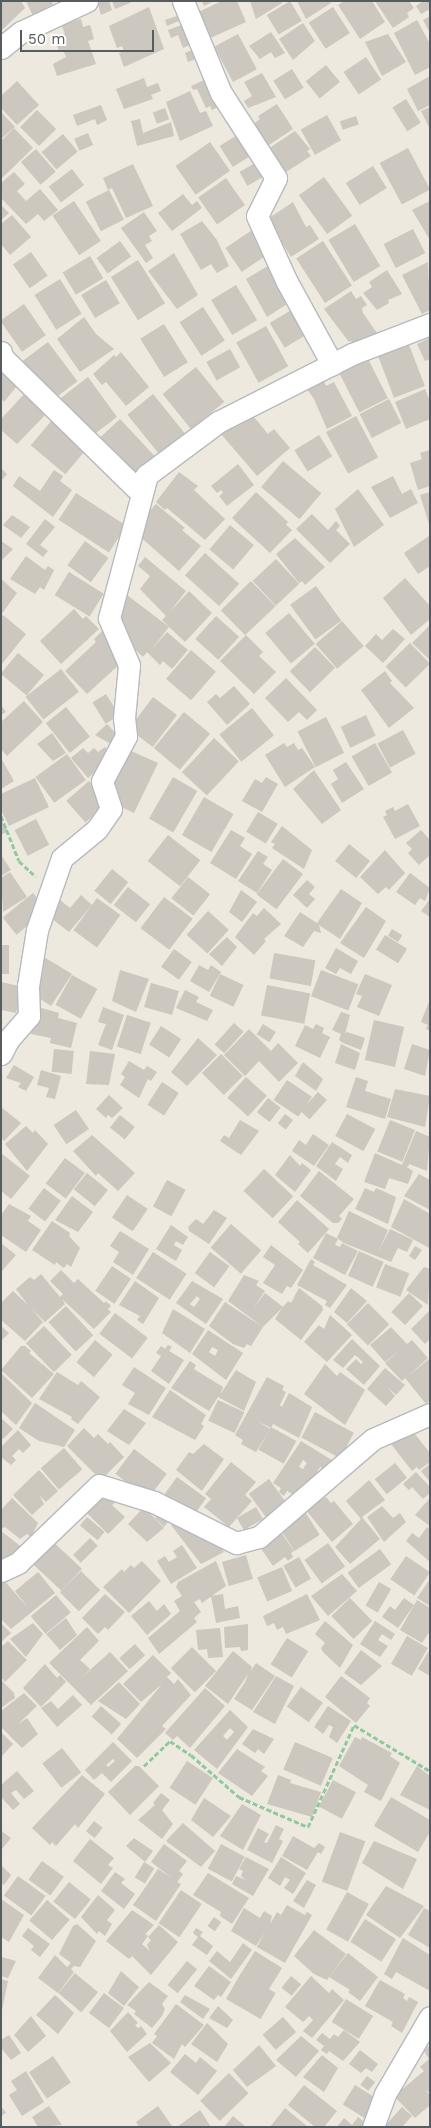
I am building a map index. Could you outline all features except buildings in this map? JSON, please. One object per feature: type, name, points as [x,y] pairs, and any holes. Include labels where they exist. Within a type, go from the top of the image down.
[{"type":"street","points":[[1,48],[21,32],[87,1]]},
{"type":"street","points":[[182,1],[221,94],[276,178],[257,216],[287,282],[332,364]]},
{"type":"street","points":[[1,352],[2,358],[136,488],[148,475],[218,422],[332,364],[430,324]]},
{"type":"street","points":[[1,1054],[8,1040],[29,1016],[28,986],[36,939],[50,890],[62,858],[97,828],[111,809],[102,781],[126,736],[124,718],[129,666],[109,618],[148,475]]},
{"type":"street","points":[[1,1571],[18,1563],[99,1485],[154,1502],[236,1543],[259,1537],[373,1439],[430,1414]]},
{"type":"street","points":[[373,2127],[385,2094],[430,2017]]},
{"type":"path","points":[[1,816],[18,861],[50,890]]},
{"type":"path","points":[[144,1766],[170,1741],[191,1755],[239,1797],[308,1827],[354,1725],[430,1771]]}]
